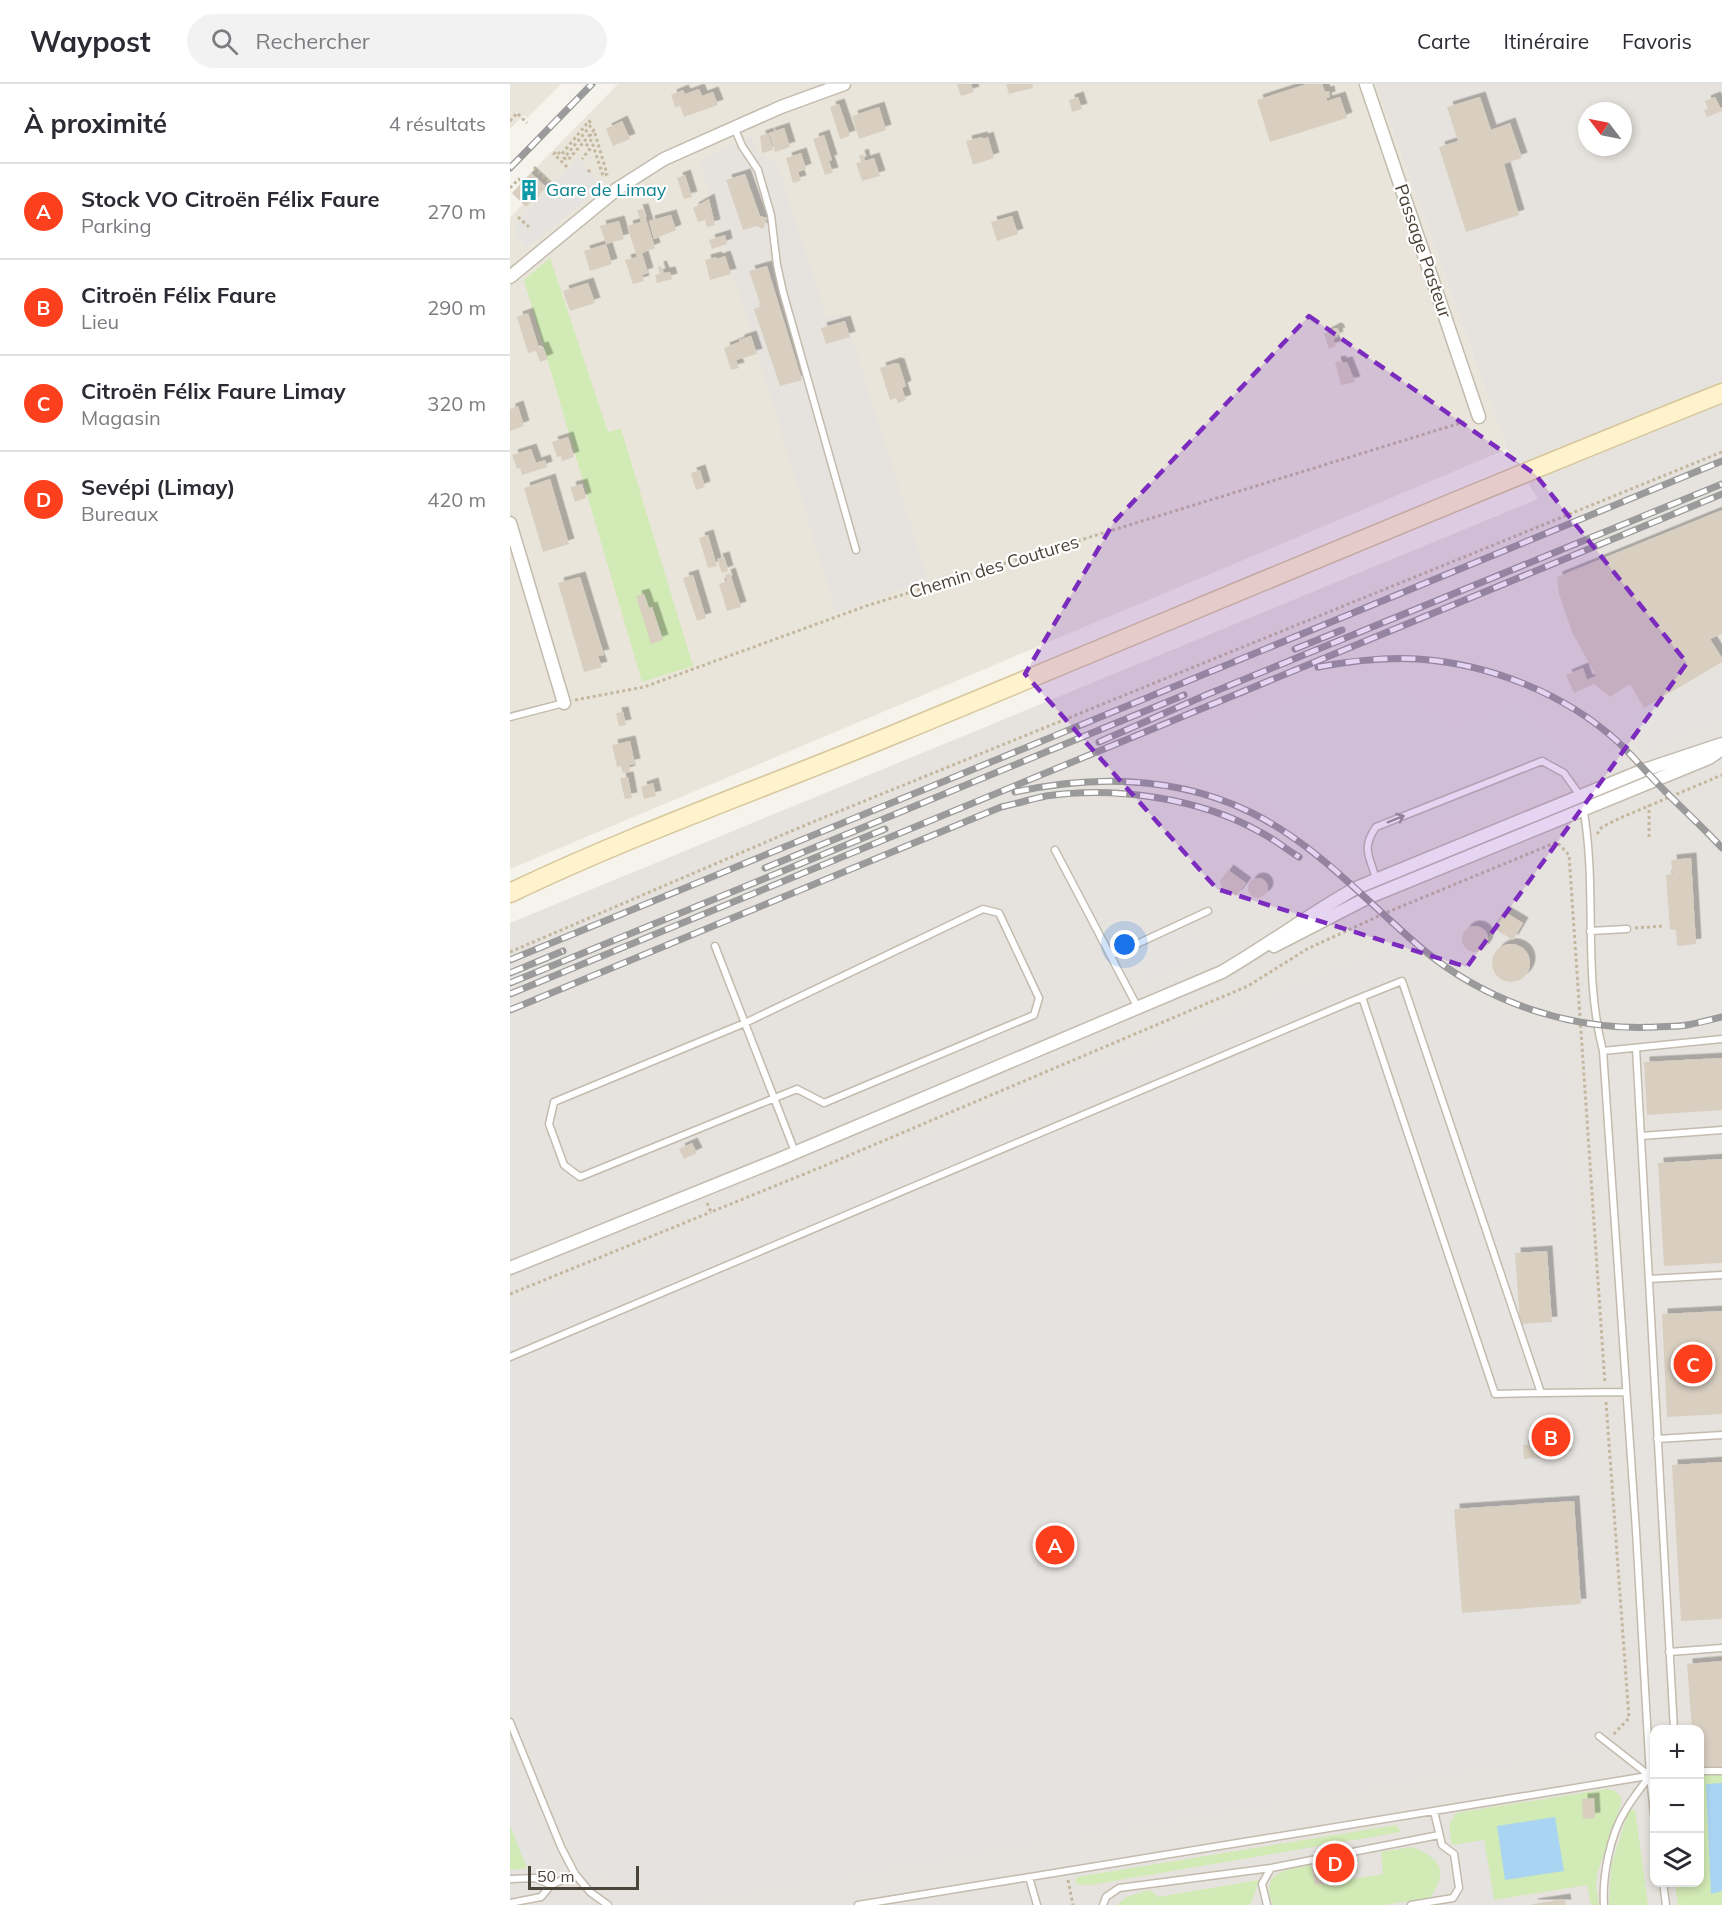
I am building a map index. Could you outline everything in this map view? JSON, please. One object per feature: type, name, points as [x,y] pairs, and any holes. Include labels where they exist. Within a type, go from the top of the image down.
[{"type":"main road","points":[[510,891],[738,796],[896,734],[1495,484],[1722,393]]},
{"type":"street","points":[[510,277],[617,189],[664,159],[781,106],[844,84]]},
{"type":"street","name":"Passage Pasteur","points":[[1366,84],[1479,417]]},
{"type":"street","points":[[510,523],[564,703]]},
{"type":"street","points":[[510,1268],[795,1152],[1222,972],[1356,888],[1644,770],[1722,744]]},
{"type":"street","points":[[1259,950],[1276,945],[1366,898],[1584,810],[1653,779],[1710,758],[1722,749]]},
{"type":"lane","points":[[734,127],[742,146],[758,170],[771,215],[783,292],[856,550]]},
{"type":"lane","points":[[510,717],[564,703]]},
{"type":"lane","points":[[1376,880],[1366,849],[1370,834],[1376,827],[1542,761],[1564,773],[1581,796],[1589,857],[1594,1012],[1604,1051],[1650,1746]]},
{"type":"lane","points":[[1055,850],[1138,1008]]},
{"type":"lane","points":[[983,909],[999,913],[1039,998],[1034,1015],[824,1104],[797,1089],[774,1097],[580,1177],[564,1165],[549,1124],[554,1102],[745,1023],[983,909]]},
{"type":"lane","points":[[1111,956],[1208,911]]},
{"type":"lane","points":[[1590,931],[1627,929]]},
{"type":"lane","points":[[715,946],[795,1152]]},
{"type":"lane","points":[[510,1357],[1402,981],[1541,1393]]},
{"type":"lane","points":[[1362,997],[1496,1394],[1626,1392]]},
{"type":"lane","points":[[1604,1051],[1722,1039]]},
{"type":"lane","points":[[1636,1048],[1674,1725]]},
{"type":"lane","points":[[1641,1136],[1722,1130]]},
{"type":"lane","points":[[1649,1279],[1722,1275]]},
{"type":"lane","points":[[1658,1439],[1722,1435]]},
{"type":"lane","points":[[1669,1652],[1722,1648]]},
{"type":"lane","points":[[510,1722],[574,1874],[590,1892],[608,1905]]},
{"type":"lane","points":[[1599,1736],[1650,1774]]},
{"type":"lane","points":[[1704,1771],[1722,1771]]},
{"type":"lane","points":[[858,1905],[1650,1775]]},
{"type":"lane","points":[[1604,1905],[1605,1866],[1618,1824],[1624,1812],[1650,1778]]},
{"type":"lane","points":[[1411,1905],[1453,1898],[1459,1888],[1454,1854],[1442,1845],[1434,1811]]},
{"type":"lane","points":[[1103,1905],[1106,1897],[1119,1888],[1270,1868],[1439,1835]]},
{"type":"lane","points":[[1267,1905],[1262,1884],[1270,1868]]},
{"type":"lane","points":[[510,1903],[541,1897],[551,1885],[574,1874]]},
{"type":"lane","points":[[510,1879],[535,1878],[551,1885]]},
{"type":"lane","points":[[1029,1878],[1037,1905],[1032,1905]]},
{"type":"lane","points":[[1664,1887],[1666,1905]]},
{"type":"path","points":[[510,121],[517,113],[527,123]]},
{"type":"path","points":[[567,167],[554,154],[557,151],[561,154],[589,121],[592,124],[564,158],[568,160],[594,130],[607,174],[603,176],[593,145],[582,159]]},
{"type":"path","points":[[586,146],[592,139],[590,134]]},
{"type":"path","points":[[534,167],[551,184]]},
{"type":"path","points":[[510,188],[519,179]]},
{"type":"path","points":[[518,218],[530,227]]},
{"type":"path","name":"Chemin des Coutures","points":[[564,703],[644,687],[866,606],[1479,417]]},
{"type":"path","points":[[510,952],[808,824],[1722,452]]},
{"type":"path","points":[[1596,836],[1602,827],[1722,775]]},
{"type":"path","points":[[1649,837],[1650,805]]},
{"type":"path","points":[[510,1294],[835,1162],[1248,986],[1307,949],[1429,894],[1557,842],[1569,855],[1629,1718],[1607,1742]]},
{"type":"path","points":[[1627,929],[1663,926]]},
{"type":"path","points":[[701,1190],[711,1212]]},
{"type":"path","points":[[1067,1871],[1073,1905]]},
{"type":"highlighted area","points":[[1309,316],[1535,474],[1687,663],[1467,967],[1217,889],[1025,674],[1114,522]]},
{"type":"shaded area","points":[[510,84],[561,84],[527,118],[524,115],[510,129]]},
{"type":"shaded area","points":[[618,84],[1376,84],[1507,449],[510,869],[510,218],[523,204],[546,187],[531,173]]},
{"type":"shaded area","points":[[1376,84],[1722,84],[1722,1905],[510,1905],[510,923],[1538,499],[1507,449]]},
{"type":"shaded area","points":[[751,136],[759,153],[777,163],[827,318],[844,313],[928,580],[836,613],[699,160]]},
{"type":"shaded area","points":[[578,158],[602,186],[527,248],[516,235],[516,226],[527,211]]},
{"type":"shaded area","points":[[1378,668],[1455,728],[1513,702],[1597,778],[1540,780],[1390,844],[1357,862],[1269,805],[1160,752]]},
{"type":"shaded area","points":[[1722,673],[1722,720],[1649,750],[1632,711]]},
{"type":"shaded area","points":[[1188,920],[1205,957],[1146,983],[1129,948]]},
{"type":"shaded area","points":[[1396,945],[1467,995],[1562,1034],[1613,1716],[1587,1752],[681,1904],[588,1871],[574,1856],[510,1697],[510,1308],[797,1187]]},
{"type":"shaded area","points":[[510,1762],[549,1855],[537,1865],[527,1868],[510,1825]]},
{"type":"shaded area","points":[[1484,1840],[1494,1900],[1461,1901],[1454,1854],[1455,1845]]},
{"type":"green space","points":[[550,258],[608,432],[621,429],[693,666],[642,682],[524,280]]},
{"type":"green space","points":[[1722,1774],[1722,1905],[1678,1905],[1676,1887],[1704,1887],[1704,1775]]},
{"type":"green space","points":[[1607,1789],[1615,1791],[1621,1797],[1621,1804],[1597,1874],[1596,1887],[1599,1905],[1591,1905],[1587,1885],[1494,1900],[1484,1840],[1452,1845],[1449,1824],[1456,1813]]},
{"type":"green space","points":[[1629,1810],[1635,1810],[1648,1905],[1609,1905],[1611,1866]]},
{"type":"green space","points":[[510,1825],[527,1868],[510,1870]]},
{"type":"green space","points":[[1396,1825],[1401,1832],[1090,1885],[1075,1884],[1077,1877]]},
{"type":"green space","points":[[1412,1847],[1430,1856],[1439,1866],[1439,1880],[1430,1898],[1384,1905],[1273,1905],[1270,1885],[1277,1874],[1284,1871],[1311,1865],[1315,1885],[1383,1874],[1381,1852]]},
{"type":"green space","points":[[1259,1880],[1251,1904],[1246,1905],[1117,1905],[1126,1897],[1150,1890],[1158,1897]]},
{"type":"water","points":[[1722,1783],[1722,1891],[1711,1894],[1706,1784]]},
{"type":"water","points":[[1555,1817],[1564,1871],[1505,1880],[1497,1826]]},
{"type":"building","points":[[957,84],[971,84],[974,92],[961,96]]},
{"type":"building","points":[[1006,84],[1032,84],[1033,88],[1009,94]]},
{"type":"building","points":[[1307,84],[1322,84],[1325,92],[1329,91],[1330,97],[1326,98],[1327,101],[1340,97],[1347,118],[1270,142],[1257,100]]},
{"type":"building","points":[[699,89],[702,96],[713,92],[718,105],[684,117],[680,106],[675,107],[671,95],[683,90],[685,94]]},
{"type":"building","points":[[1078,97],[1082,109],[1072,112],[1069,100]]},
{"type":"building","points":[[1480,97],[1491,130],[1510,123],[1522,158],[1504,164],[1519,215],[1466,232],[1439,147],[1458,141],[1447,107]]},
{"type":"building","points":[[1715,97],[1722,111],[1707,117],[1704,110],[1708,109],[1705,101]]},
{"type":"building","points":[[839,104],[850,136],[840,139],[830,107]]},
{"type":"building","points":[[879,107],[886,130],[859,139],[852,116]]},
{"type":"building","points":[[622,121],[630,139],[613,146],[606,129]]},
{"type":"building","points":[[784,128],[790,147],[775,152],[769,133]]},
{"type":"building","points":[[768,133],[773,150],[762,153],[760,136]]},
{"type":"building","points":[[824,135],[832,160],[829,161],[833,173],[825,175],[813,139]]},
{"type":"building","points":[[982,137],[983,139],[988,137],[994,158],[973,165],[966,141]]},
{"type":"building","points":[[801,153],[806,169],[798,172],[801,181],[793,183],[786,158]]},
{"type":"building","points":[[863,154],[865,161],[874,158],[880,176],[862,181],[856,163],[861,162],[859,156]]},
{"type":"building","name":"Gare de Limay","points":[[531,173],[546,187],[526,207],[512,193]]},
{"type":"building","points":[[745,174],[760,216],[767,218],[763,229],[757,226],[743,230],[726,180]]},
{"type":"building","points":[[685,175],[692,197],[684,199],[677,178]]},
{"type":"building","points":[[709,199],[715,225],[707,227],[705,220],[698,222],[693,208]]},
{"type":"building","points":[[643,209],[655,248],[642,253],[648,273],[642,275],[644,281],[633,284],[625,260],[637,257],[627,226],[641,222],[637,210]]},
{"type":"building","points":[[671,215],[676,230],[654,239],[649,221]]},
{"type":"building","points":[[1012,216],[1018,234],[997,241],[991,222]]},
{"type":"building","points":[[619,221],[624,239],[606,244],[600,226]]},
{"type":"building","points":[[725,235],[727,244],[712,249],[709,240]]},
{"type":"building","points":[[606,244],[612,264],[590,271],[584,251]]},
{"type":"building","points":[[725,256],[731,274],[710,280],[705,260]]},
{"type":"building","points":[[661,266],[664,273],[670,272],[672,279],[657,283],[655,275],[660,274],[658,267]]},
{"type":"building","points":[[767,266],[802,380],[780,386],[754,309],[761,306],[749,271]]},
{"type":"building","points":[[588,283],[595,303],[570,311],[563,291]]},
{"type":"building","points":[[528,313],[539,348],[543,347],[548,359],[540,362],[536,351],[528,353],[517,317]]},
{"type":"building","points":[[845,321],[850,337],[826,344],[821,328]]},
{"type":"building","points":[[1335,328],[1340,333],[1333,339],[1336,346],[1329,349],[1324,334]]},
{"type":"building","points":[[751,336],[757,354],[736,360],[739,368],[731,370],[724,348]]},
{"type":"building","points":[[1340,361],[1341,363],[1347,362],[1355,382],[1341,385],[1335,362]]},
{"type":"building","points":[[895,363],[899,364],[906,386],[902,388],[906,400],[898,403],[896,398],[890,400],[880,368]]},
{"type":"building","points":[[518,406],[524,426],[510,431],[510,409]]},
{"type":"building","points":[[568,437],[574,457],[562,461],[561,456],[557,457],[552,442]]},
{"type":"building","points":[[531,449],[536,463],[545,460],[547,467],[522,475],[512,455]]},
{"type":"building","points":[[700,470],[705,487],[696,490],[691,473]]},
{"type":"building","points":[[550,479],[569,544],[543,552],[524,488]]},
{"type":"building","points":[[582,484],[586,498],[575,502],[570,487]]},
{"type":"building","points":[[1722,510],[1722,634],[1710,639],[1722,658],[1722,662],[1644,708],[1630,684],[1610,697],[1594,684],[1574,693],[1566,675],[1583,668],[1587,680],[1596,676],[1572,632],[1559,594],[1557,577]]},
{"type":"building","points":[[708,535],[717,566],[708,568],[699,538]]},
{"type":"building","points":[[724,557],[728,571],[722,573],[717,559]]},
{"type":"building","points":[[730,573],[741,607],[727,611],[719,584],[727,581],[725,575]]},
{"type":"building","points":[[693,575],[706,618],[697,621],[683,578]]},
{"type":"building","points":[[580,577],[604,655],[598,656],[602,667],[584,672],[558,583]]},
{"type":"building","points":[[644,594],[649,608],[652,607],[663,640],[651,644],[636,596]]},
{"type":"building","points":[[623,712],[626,725],[619,726],[616,713]]},
{"type":"building","points":[[630,741],[635,764],[629,765],[630,771],[623,773],[621,766],[617,767],[612,745]]},
{"type":"building","points":[[628,777],[632,798],[625,799],[620,778]]},
{"type":"building","points":[[653,783],[656,796],[644,799],[641,787]]},
{"type":"building","points":[[1691,858],[1696,944],[1677,946],[1676,930],[1670,929],[1666,875],[1673,874],[1671,860]]},
{"type":"building","points":[[1228,870],[1246,883],[1236,896],[1222,888],[1220,881]]},
{"type":"building","points":[[1258,878],[1265,881],[1268,888],[1265,895],[1258,898],[1251,895],[1248,888],[1251,881]]},
{"type":"building","points":[[1503,911],[1523,923],[1513,940],[1493,928]]},
{"type":"building","points":[[1475,926],[1484,930],[1488,939],[1484,948],[1475,952],[1466,948],[1462,939],[1466,930]]},
{"type":"building","points":[[1511,944],[1518,945],[1524,950],[1529,956],[1529,970],[1524,976],[1518,981],[1511,982],[1504,981],[1498,976],[1493,970],[1492,963],[1493,956],[1498,950],[1504,945]]},
{"type":"building","points":[[1722,1058],[1722,1110],[1647,1115],[1644,1062]]},
{"type":"building","points":[[692,1143],[697,1153],[684,1159],[679,1149]]},
{"type":"building","points":[[1722,1159],[1722,1263],[1664,1266],[1658,1163]]},
{"type":"building","points":[[1547,1251],[1552,1322],[1520,1324],[1515,1253]]},
{"type":"building","points":[[1722,1311],[1722,1414],[1667,1417],[1662,1314]]},
{"type":"building","points":[[1563,1428],[1565,1456],[1524,1459],[1523,1445],[1540,1444],[1539,1430]]},
{"type":"building","points":[[1722,1462],[1722,1619],[1681,1621],[1672,1465]]},
{"type":"building","points":[[1574,1501],[1581,1604],[1462,1613],[1454,1509]]},
{"type":"building","points":[[1722,1661],[1722,1767],[1704,1769],[1704,1725],[1692,1725],[1687,1664]]},
{"type":"building","points":[[1594,1798],[1595,1818],[1583,1819],[1582,1799]]},
{"type":"building","points":[[1346,1864],[1349,1879],[1315,1885],[1312,1869]]},
{"type":"building","points":[[1565,1899],[1566,1905],[1532,1904]]},
{"type":"railway","points":[[510,168],[592,84]]},
{"type":"railway","points":[[510,960],[1722,461]]},
{"type":"railway","points":[[1099,742],[1206,695],[1722,484]]},
{"type":"railway","points":[[510,994],[1722,494]]},
{"type":"railway","points":[[1295,649],[1342,630]]},
{"type":"railway","points":[[1318,667],[1393,659],[1445,662],[1498,674],[1549,695],[1574,709],[1617,741],[1722,848]]},
{"type":"railway","points":[[765,868],[1184,695]]},
{"type":"railway","points":[[1015,792],[1075,783],[1134,782],[1164,785],[1222,800],[1250,812],[1297,840],[1339,874],[1420,947],[1445,966],[1501,998],[1560,1018],[1623,1027],[1683,1026],[1722,1017]]},
{"type":"railway","points":[[510,1010],[1001,807],[1046,796],[1072,793],[1128,794],[1184,803],[1236,820],[1299,857]]},
{"type":"railway","points":[[510,983],[885,829]]},
{"type":"railway","points":[[510,973],[563,951]]},
{"type":"place","name":"Gare de Limay","points":[[529,190]]},
{"type":"place","name":"Citroën Félix Faure Limay","points":[[1693,1364]]},
{"type":"place","name":"Citroën Félix Faure","points":[[1551,1437]]},
{"type":"place","name":"Stock VO Citroën Félix Faure","points":[[1055,1545]]},
{"type":"place","name":"Sevépi (Limay)","points":[[1335,1863]]}]
